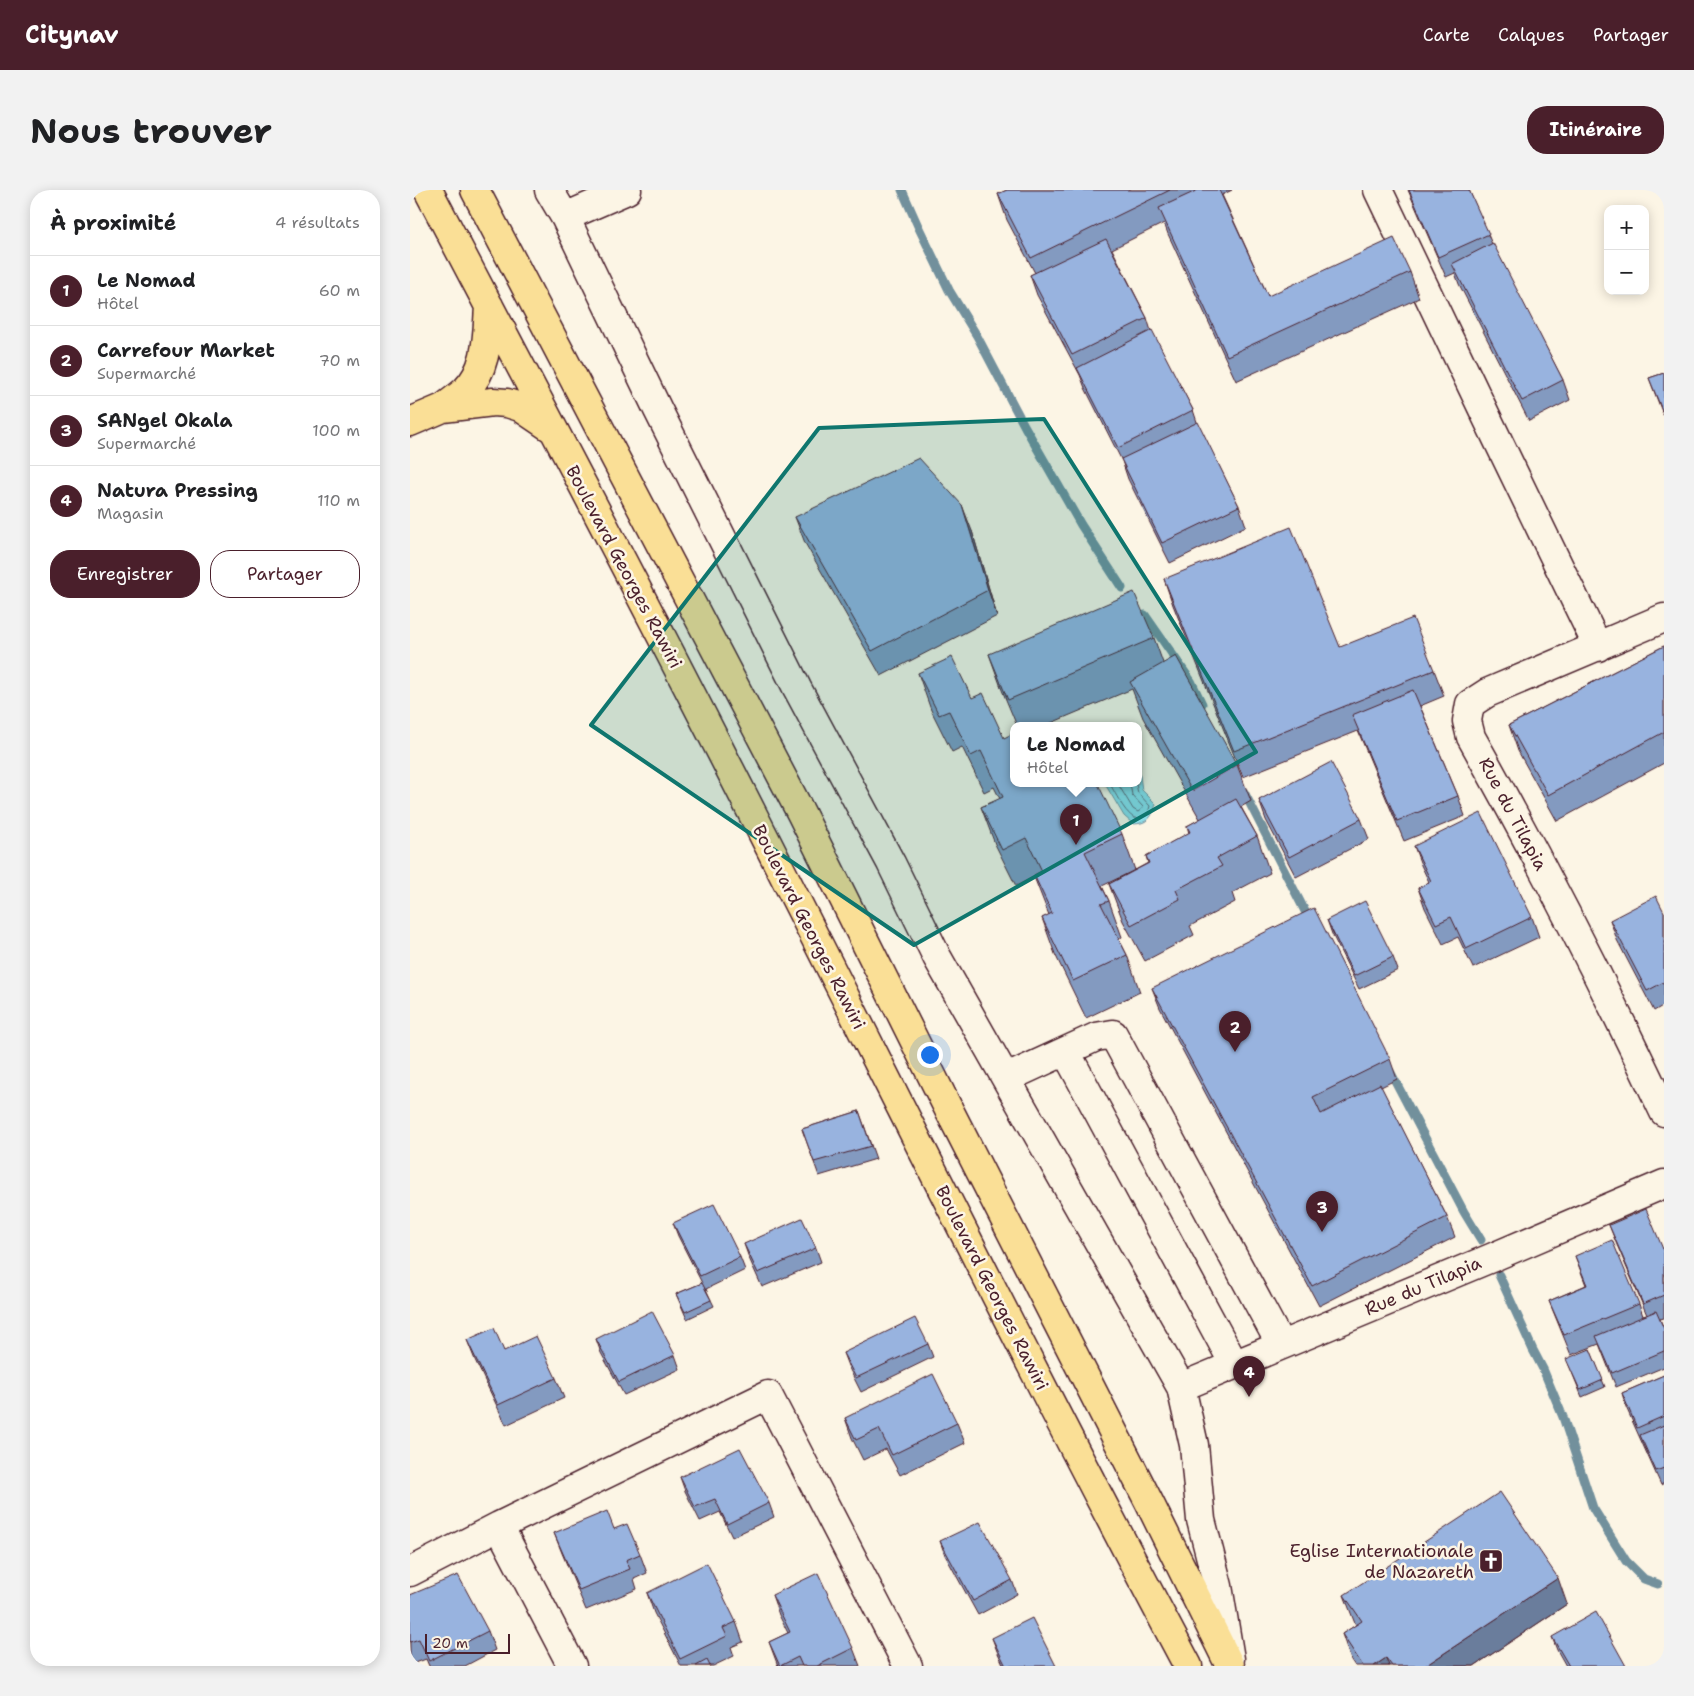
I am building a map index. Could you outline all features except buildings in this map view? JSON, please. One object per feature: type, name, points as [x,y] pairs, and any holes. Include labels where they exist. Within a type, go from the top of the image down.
[{"type":"main road","name":"Boulevard Georges Rawiri","points":[[428,190],[720,750],[1124,1547],[1188,1666]]},
{"type":"main road","points":[[475,190],[802,812],[950,1112],[1231,1666]]},
{"type":"main road","points":[[410,422],[443,408],[466,390],[476,377],[483,364],[486,348],[489,306]]},
{"type":"main road","points":[[443,408],[479,403],[507,403],[520,406],[553,429]]},
{"type":"street","points":[[549,190],[564,216],[658,410],[797,688],[891,863],[937,957],[1181,1387],[1194,1445],[1201,1520],[1218,1586],[1231,1666]]},
{"type":"street","points":[[564,216],[627,190]]},
{"type":"street","points":[[1378,190],[1598,647]]},
{"type":"street","name":"Rue du Tilapia","points":[[1664,618],[1487,693],[1470,704],[1467,721],[1471,737],[1532,847],[1636,1051],[1664,1112]]},
{"type":"street","points":[[1006,1078],[1096,1038],[1113,1034],[1281,1345]]},
{"type":"street","points":[[1066,1052],[1234,1364]]},
{"type":"street","name":"Rue du Tilapia","points":[[1181,1387],[1664,1184]]},
{"type":"street","points":[[410,1572],[499,1526],[768,1395],[908,1666]]},
{"type":"street","points":[[499,1526],[572,1666]]},
{"type":"highlighted area","points":[[1044,419],[1256,752],[914,945],[591,725],[819,428]]},
{"type":"water","points":[[1107,787],[1142,787],[1142,790],[1156,804],[1153,813],[1142,823],[1133,824],[1124,816]]},
{"type":"waterway","points":[[902,190],[949,290],[977,336],[1025,427],[1081,525],[1122,588]]},
{"type":"waterway","points":[[1145,615],[1191,681],[1202,704]]},
{"type":"waterway","points":[[1244,792],[1311,923]]},
{"type":"waterway","points":[[1390,1071],[1464,1212],[1481,1240]]},
{"type":"waterway","points":[[1499,1275],[1563,1417],[1593,1508],[1626,1561],[1644,1579],[1658,1584]]},
{"type":"place","name":"Le Nomad","points":[[1076,845]]},
{"type":"place","name":"Carrefour Market","points":[[1235,1052]]},
{"type":"place","name":"SANgel Okala","points":[[1322,1232]]},
{"type":"place","name":"Natura Pressing","points":[[1249,1397]]},
{"type":"place","name":"Eglise Internationale de Nazareth","points":[[1491,1561]]}]
